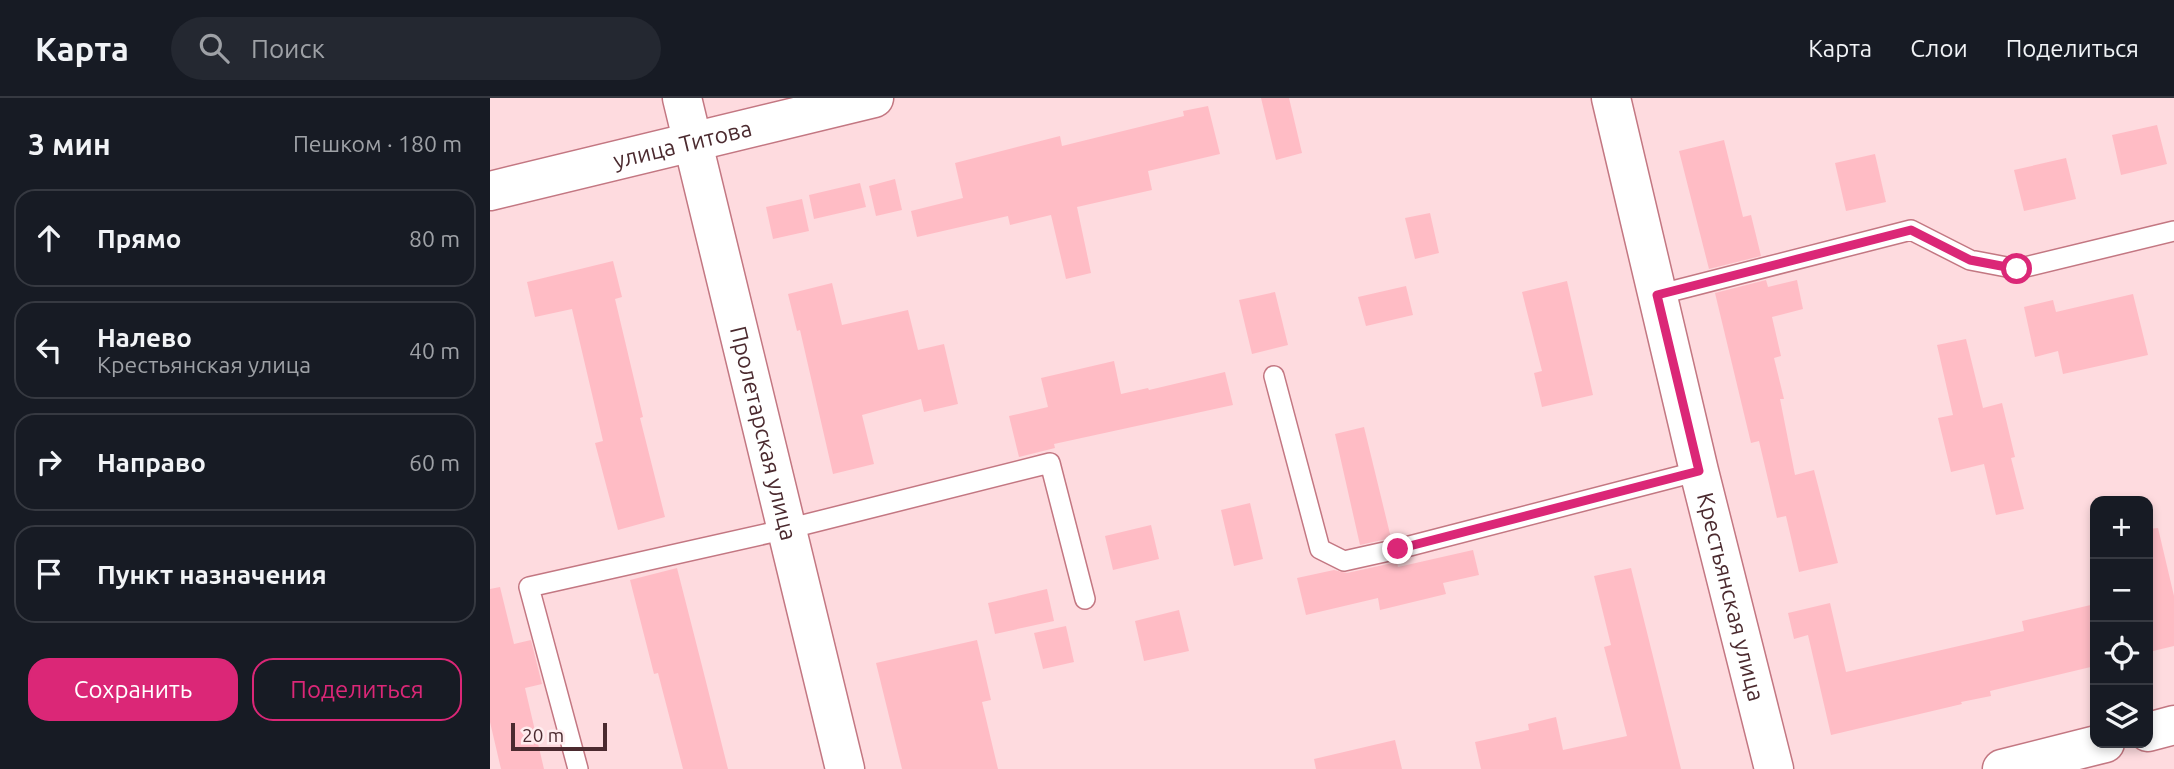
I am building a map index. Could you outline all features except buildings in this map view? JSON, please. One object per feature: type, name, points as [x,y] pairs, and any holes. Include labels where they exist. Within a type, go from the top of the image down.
[{"type":"street","name":"Пролетарская улица","points":[[682,98],[845,769]]},
{"type":"street","name":"улица Титова","points":[[490,191],[874,98]]},
{"type":"street","name":"Крестьянская улица","points":[[1611,98],[1699,471],[1774,769]]},
{"type":"street","points":[[2153,731],[2174,725]]},
{"type":"street","points":[[2002,769],[2090,747]]},
{"type":"lane","points":[[1657,295],[1911,230],[1970,260],[2017,269],[2174,231]]},
{"type":"lane","points":[[1273,376],[1320,549],[1344,561],[1699,471]]},
{"type":"lane","points":[[578,769],[529,587],[787,529],[1051,463],[1085,599]]},
{"type":"route","points":[[1398,549],[1699,471],[1657,295],[1911,230],[1970,260],[2017,269]]}]
